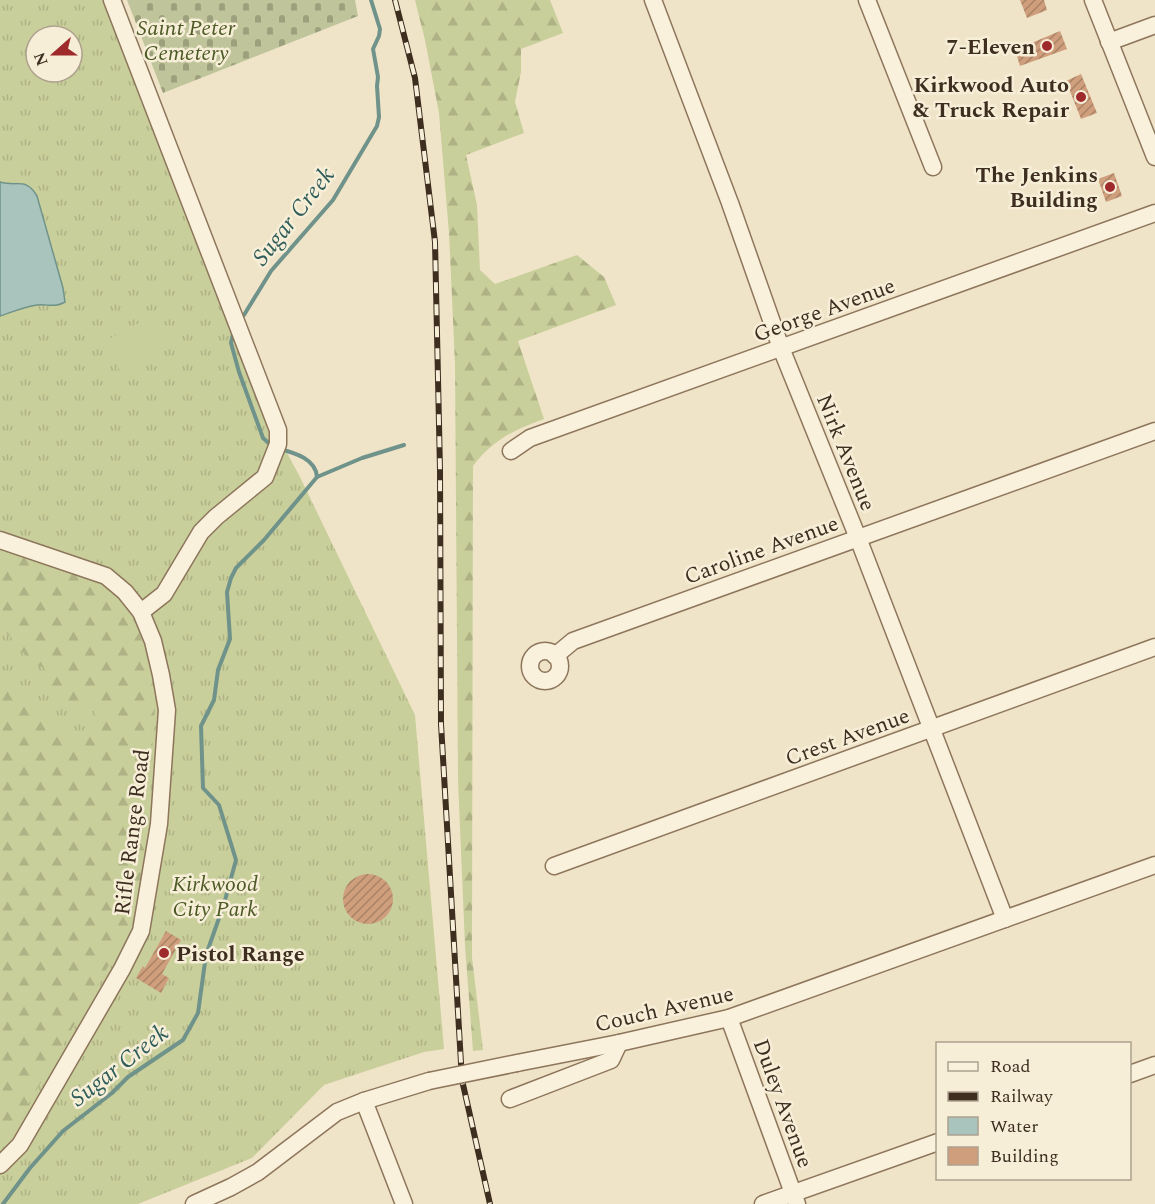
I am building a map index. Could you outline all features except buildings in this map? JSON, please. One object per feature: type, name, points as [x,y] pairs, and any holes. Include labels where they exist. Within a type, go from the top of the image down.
[{"type":"street","points":[[112,0],[278,430],[278,444],[265,477],[201,532],[165,594],[141,612]]},
{"type":"street","name":"Nirk Avenue","points":[[653,0],[730,203],[781,348],[858,538],[1005,919]]},
{"type":"street","points":[[867,0],[933,167]]},
{"type":"street","points":[[1092,0],[1155,157]]},
{"type":"street","points":[[1109,42],[1155,25]]},
{"type":"street","points":[[1143,128],[1155,145]]},
{"type":"street","name":"George Avenue","points":[[511,451],[530,438],[1155,213]]},
{"type":"street","name":"Caroline Avenue","points":[[555,656],[573,641],[1155,431]]},
{"type":"street","name":"Rifle Range Road","points":[[0,540],[106,576],[125,592],[141,612],[153,642],[167,710],[159,824],[141,931],[122,969],[20,1145],[0,1165]]},
{"type":"street","name":"Crest Avenue","points":[[554,866],[1155,647]]},
{"type":"street","name":"Couch Avenue","points":[[194,1204],[258,1172],[337,1112],[364,1101],[429,1081],[619,1043],[729,1018],[1155,865]]},
{"type":"street","name":"Duley Avenue","points":[[729,1018],[795,1199]]},
{"type":"street","points":[[510,1099],[610,1059],[619,1043]]},
{"type":"street","points":[[1131,1074],[1155,1065]]},
{"type":"street","points":[[364,1101],[404,1204]]},
{"type":"street","points":[[763,1204],[795,1199],[936,1143]]},
{"type":"green space","name":"Kirkwood City Park","points":[[0,0],[106,0],[272,425],[300,477],[415,715],[444,1049],[424,1052],[324,1085],[252,1158],[138,1204],[0,1204]]},
{"type":"green space","name":"Saint Peter Cemetery","points":[[127,0],[355,0],[358,16],[163,93]]},
{"type":"green space","points":[[415,0],[550,0],[563,33],[521,49],[521,72],[515,102],[524,133],[466,155],[477,205],[480,270],[495,284],[577,255],[604,277],[616,305],[518,341],[544,419],[504,437],[488,449],[473,466],[472,957],[483,1050],[473,1051],[465,946],[458,780],[455,364],[449,233],[439,113]]},
{"type":"green space","points":[[156,314],[171,344],[120,371],[105,341]]},
{"type":"green space","points":[[0,549],[105,583],[131,615],[145,647],[156,691],[145,860],[131,927],[0,1153],[0,676],[27,696],[44,718],[75,743],[95,732],[94,705],[66,703],[53,699],[46,688],[45,668],[33,664],[0,625]]},
{"type":"water","points":[[0,182],[29,186],[37,196],[65,302],[32,306],[0,316]]},
{"type":"waterway","name":"Sugar Creek","points":[[244,315],[271,271],[333,200],[377,126],[379,117],[378,77],[373,49],[380,29],[371,0]]},
{"type":"waterway","name":"Sugar Creek","points":[[233,334],[231,343],[239,372],[263,438],[273,447]]},
{"type":"waterway","name":"Sugar Creek","points":[[3,1204],[30,1168],[63,1131],[112,1093],[128,1077],[183,1040],[198,1013],[206,955],[224,904],[236,860],[219,805],[203,788],[201,726],[214,700],[218,670],[230,639],[227,592],[236,568],[264,540],[317,477],[362,458],[404,445]]},
{"type":"waterway","name":"Sugar Creek","points":[[280,449],[309,461],[317,477]]},
{"type":"railway","points":[[395,0],[415,78],[435,242],[440,470],[441,724],[462,1080],[490,1204]]},
{"type":"place","name":"7-Eleven","points":[[1047,46]]},
{"type":"place","name":"Kirkwood Auto & Truck Repair","points":[[1081,97]]},
{"type":"place","name":"The Jenkins Building","points":[[1110,187]]},
{"type":"place","name":"Pistol Range","points":[[164,953]]}]
